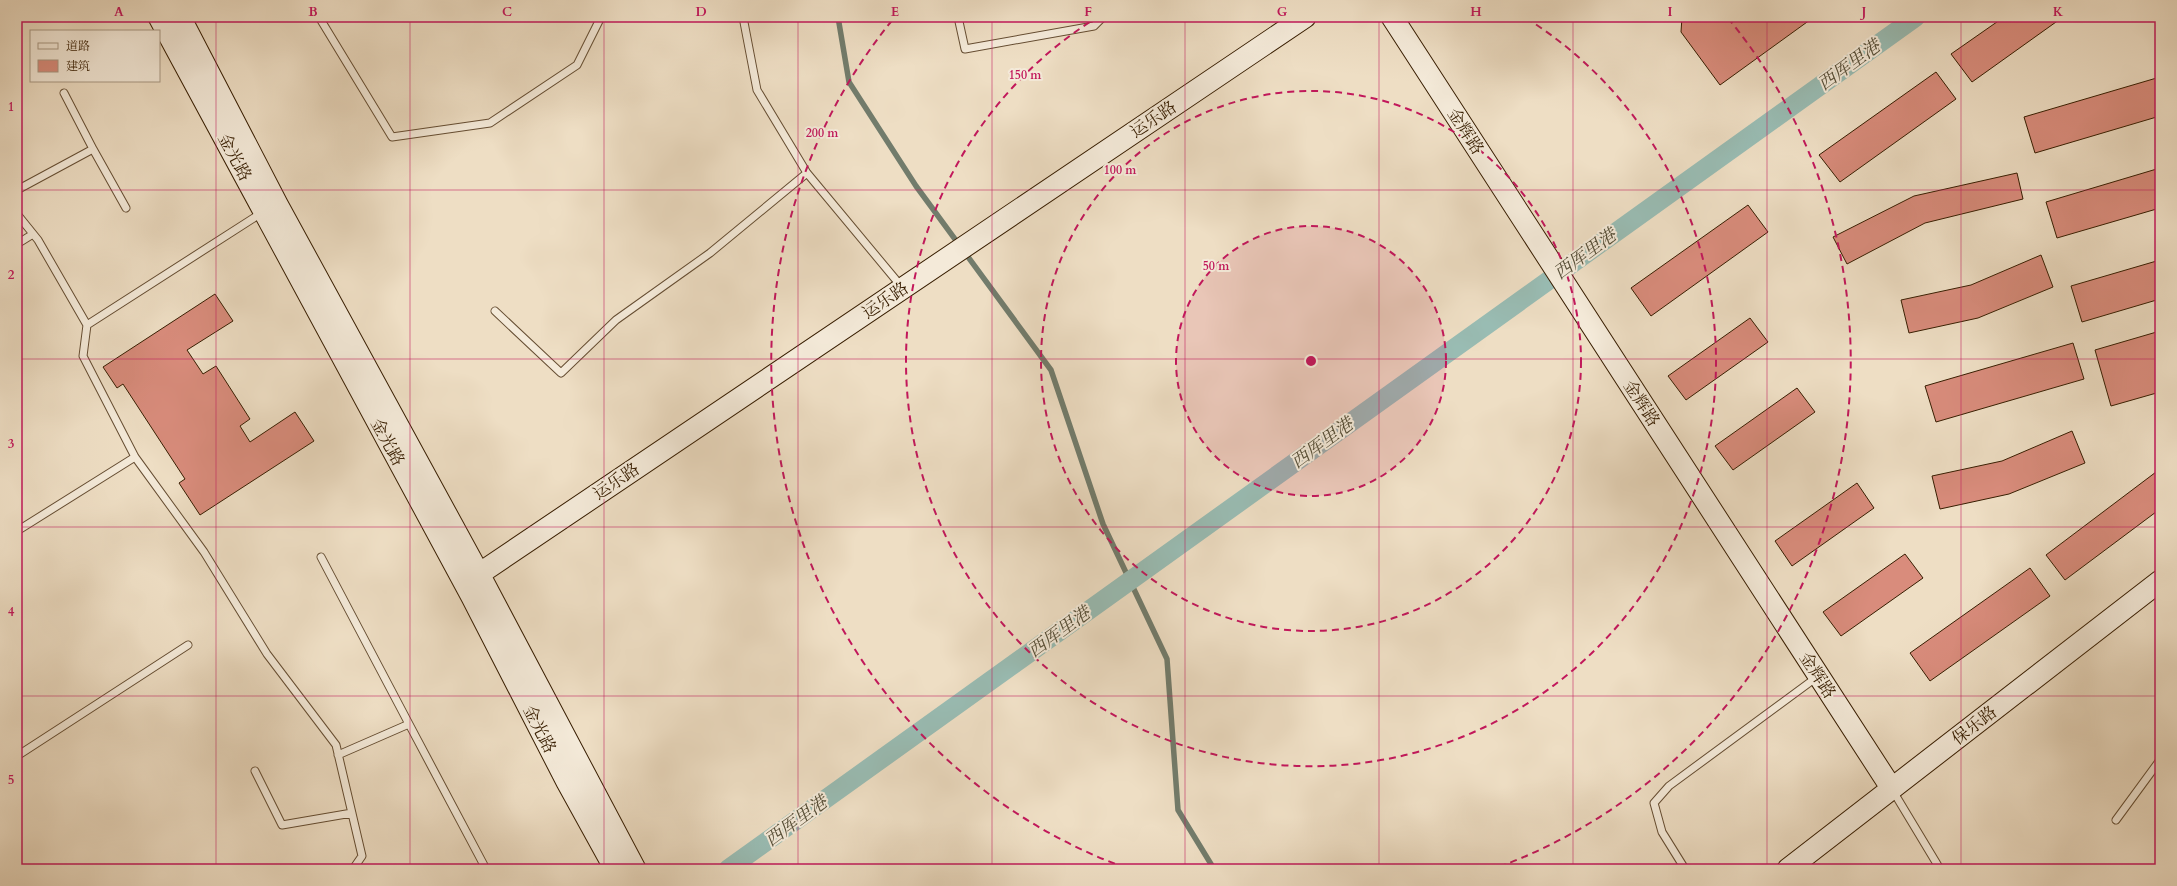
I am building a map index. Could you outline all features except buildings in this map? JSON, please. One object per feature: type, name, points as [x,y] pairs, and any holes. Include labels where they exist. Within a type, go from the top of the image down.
[{"type":"street","name":"金光路","points":[[159,17],[270,208],[472,579],[635,869]]},
{"type":"street","name":"金光路","points":[[180,17],[270,208]]},
{"type":"street","name":"运乐路","points":[[472,579],[1305,17]]},
{"type":"street","name":"金辉路","points":[[1392,17],[1892,789]]},
{"type":"street","name":"金光路","points":[[472,579],[567,782],[616,869]]},
{"type":"street","name":"保乐路","points":[[1788,869],[2160,581]]},
{"type":"lane","points":[[319,17],[392,137],[490,123],[577,65],[601,17]]},
{"type":"lane","points":[[743,17],[757,90],[807,174],[902,288]]},
{"type":"lane","points":[[958,17],[965,49],[1094,26],[1103,17]]},
{"type":"lane","points":[[64,94],[126,208]]},
{"type":"lane","points":[[17,190],[93,149]]},
{"type":"lane","points":[[495,311],[561,373],[616,320],[710,253],[807,174]]},
{"type":"lane","points":[[87,325],[270,208]]},
{"type":"lane","points":[[17,214],[33,234],[87,325],[83,356],[135,457],[204,552],[267,654],[336,745],[362,856],[352,869]]},
{"type":"lane","points":[[17,244],[33,234]]},
{"type":"lane","points":[[17,531],[135,457]]},
{"type":"lane","points":[[321,557],[486,869]]},
{"type":"lane","points":[[17,756],[188,645]]},
{"type":"lane","points":[[1686,869],[1662,832],[1654,803],[1669,786],[1819,676]]},
{"type":"lane","points":[[338,755],[409,724]]},
{"type":"lane","points":[[2116,820],[2160,760]]},
{"type":"lane","points":[[255,771],[282,825],[352,813]]},
{"type":"lane","points":[[1892,789],[1940,869]]},
{"type":"waterway","points":[[838,17],[849,82],[916,186],[1051,370],[1103,524],[1167,659],[1178,810],[1214,869]]},
{"type":"waterway","name":"西厍里港","points":[[728,869],[1916,17]]}]
